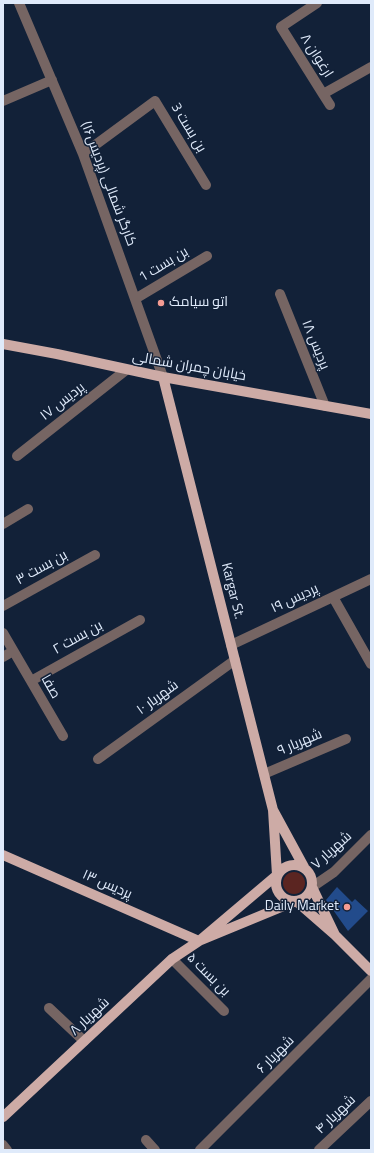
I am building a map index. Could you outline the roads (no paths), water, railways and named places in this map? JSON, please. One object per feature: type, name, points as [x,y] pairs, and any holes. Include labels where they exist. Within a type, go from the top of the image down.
[{"type":"main road","name":"خیابان چمران شمالی","points":[[3,344],[57,354],[164,378],[371,414]]},
{"type":"main road","name":"Kargar St.","points":[[164,378],[273,810],[277,875]]},
{"type":"main road","name":"Kargar St.","points":[[273,810],[304,867]]},
{"type":"main road","name":"پردیس ۱۳","points":[[3,856],[199,941]]},
{"type":"main road","points":[[335,935],[312,887],[311,876],[304,867],[299,865],[288,865],[283,867],[277,875],[275,882],[276,888],[283,898],[296,901],[335,935],[371,971]]},
{"type":"main road","name":"شهریار ۸","points":[[3,1117],[172,959],[199,941],[277,875]]},
{"type":"main road","points":[[296,901],[306,897],[312,887]]},
{"type":"main road","name":"شهریار ۸","points":[[199,941],[296,901]]},
{"type":"street","name":"کارگر شمالی (پردیس۱۶)","points":[[19,3],[83,154],[164,378]]},
{"type":"street","name":"ارغوان ۸","points":[[317,3],[281,27],[324,94],[371,67]]},
{"type":"street","points":[[3,101],[52,80]]},
{"type":"street","points":[[324,94],[330,105]]},
{"type":"street","name":"بن بست 3","points":[[83,154],[155,101],[206,185]]},
{"type":"street","name":"بن بست 1","points":[[135,299],[207,256]]},
{"type":"street","name":"پردیس ۱۸","points":[[280,294],[325,406]]},
{"type":"street","name":"پردیس ۱۷","points":[[18,456],[126,370]]},
{"type":"street","points":[[3,524],[28,509]]},
{"type":"street","name":"بن بست ۳","points":[[3,606],[95,555]]},
{"type":"street","name":"پردیس ۱۹","points":[[231,645],[371,579]]},
{"type":"street","points":[[333,597],[371,664]]},
{"type":"street","name":"بن بست ۲","points":[[31,681],[140,620]]},
{"type":"street","name":"صفا","points":[[3,633],[63,736]]},
{"type":"street","points":[[3,657],[13,651]]},
{"type":"street","name":"شهریار ۱۰","points":[[98,759],[235,660]]},
{"type":"street","name":"شهریار ۹","points":[[264,774],[346,739]]},
{"type":"street","name":"شهریار ۷","points":[[312,887],[334,872],[371,835]]},
{"type":"street","name":"بن بست ۵","points":[[172,959],[224,1011]]},
{"type":"street","name":"شهریار ۶","points":[[200,1150],[371,979]]},
{"type":"street","points":[[49,1008],[84,1041]]},
{"type":"street","name":"شهریار ۴","points":[[319,1150],[371,1101]]},
{"type":"street","points":[[146,1140],[155,1150]]},
{"type":"street","points":[[3,1145],[7,1150]]},
{"type":"place","name":"اتو سیامک","points":[[161,303]]},
{"type":"place","name":"Daily Market","points":[[347,907]]}]
